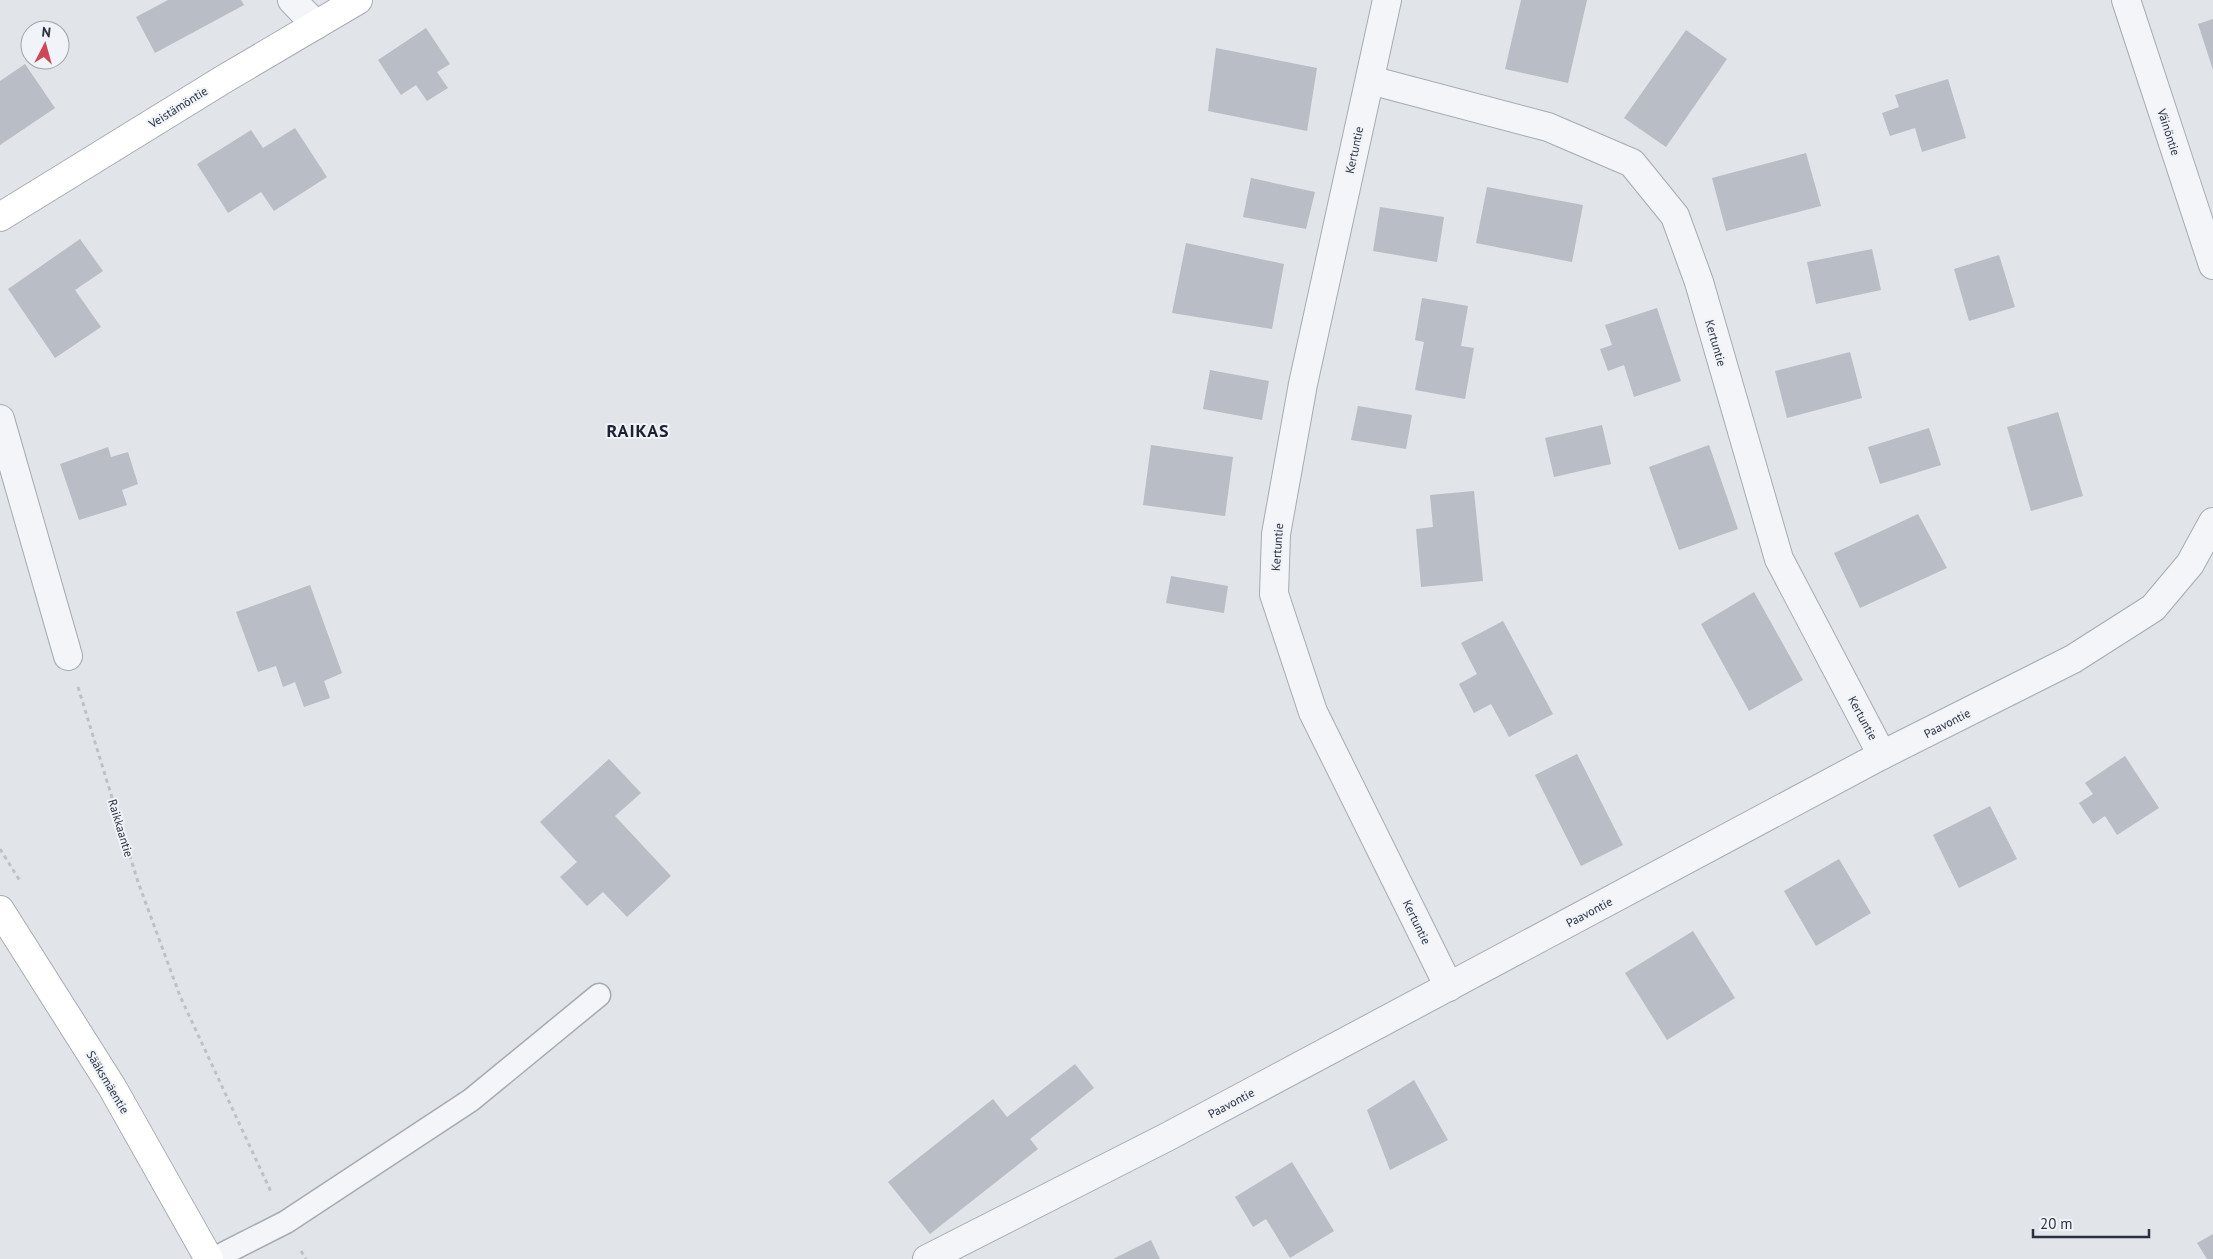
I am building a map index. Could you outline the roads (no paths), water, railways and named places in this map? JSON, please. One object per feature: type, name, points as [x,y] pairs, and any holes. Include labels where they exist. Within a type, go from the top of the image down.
[{"type":"street","points":[[292,0],[316,25]]},
{"type":"street","name":"Veistämöntie","points":[[0,217],[224,79],[358,0]]},
{"type":"street","name":"Kertuntie","points":[[1387,0],[1302,384],[1276,534],[1274,594],[1313,712],[1449,987]]},
{"type":"street","name":"Väinöntie","points":[[2126,0],[2213,265]]},
{"type":"street","name":"Kertuntie","points":[[1370,80],[1548,127],[1632,163],[1675,216],[1699,282],[1779,559],[1882,755]]},
{"type":"street","points":[[0,419],[68,656]]},
{"type":"street","name":"Paavontie","points":[[927,1259],[1167,1137],[1882,755],[2073,659],[2153,608],[2190,564],[2213,522]]},
{"type":"street","name":"Sääksmäentie","points":[[0,910],[112,1087],[209,1259]]},
{"type":"lane","points":[[213,1259],[286,1222],[471,1100],[599,995]]},
{"type":"district","name":"RAIKAS","points":[[638,430]]}]
